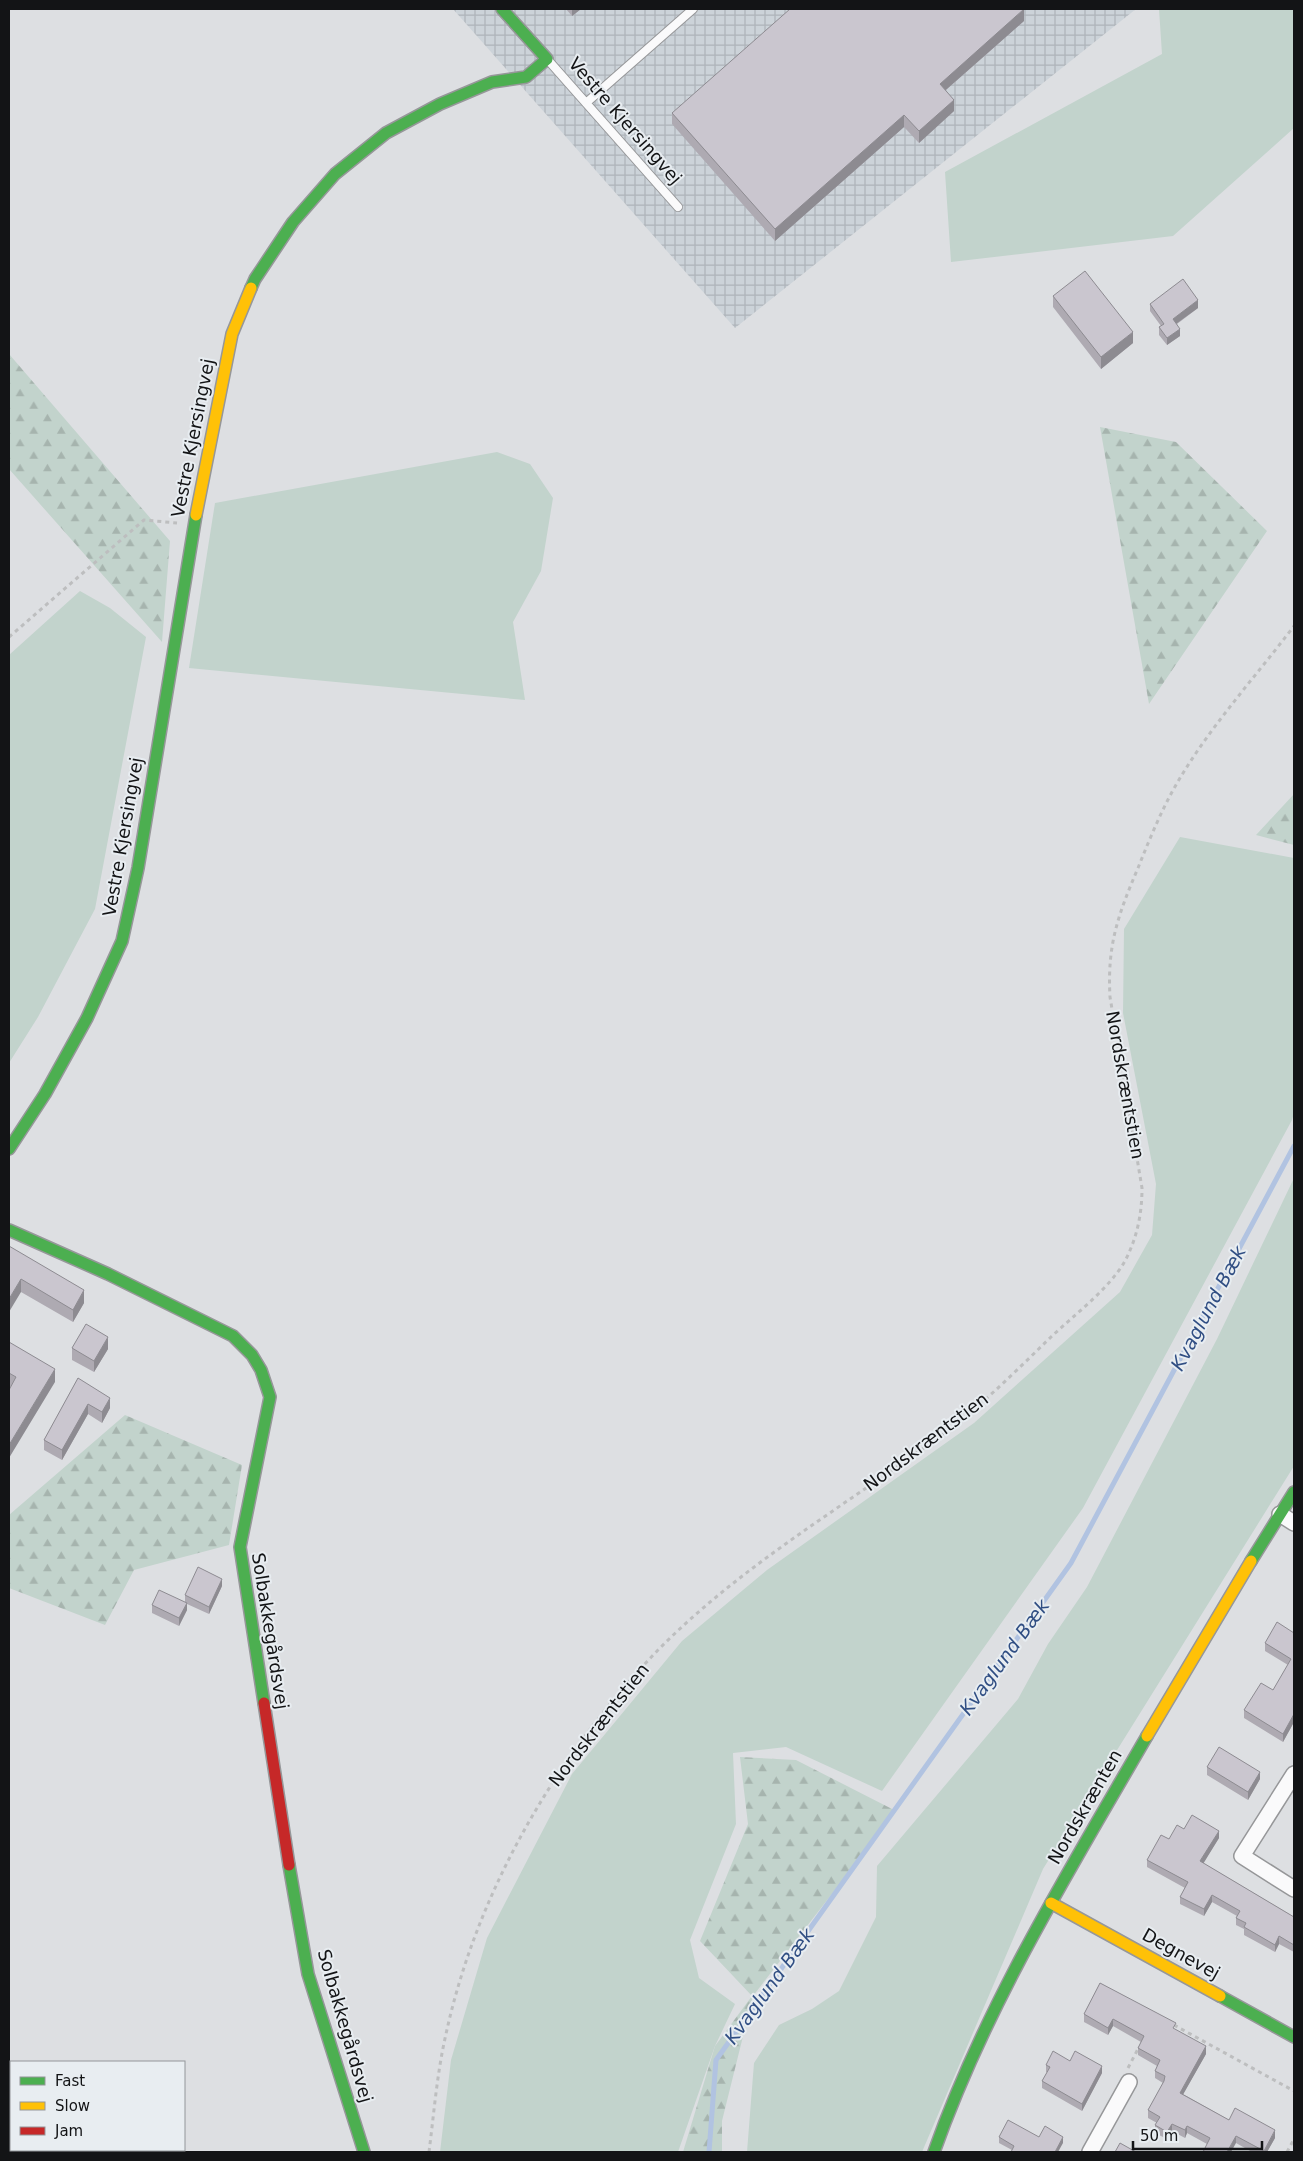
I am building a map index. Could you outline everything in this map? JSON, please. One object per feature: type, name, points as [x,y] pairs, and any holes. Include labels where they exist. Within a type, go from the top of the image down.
[{"type":"street","points":[[502,9],[547,58]]},
{"type":"street","name":"Vestre Kjersingvej","points":[[9,1149],[46,1094],[88,1018],[122,941],[138,868],[194,525],[232,334],[255,279],[293,222],[335,174],[386,133],[440,104],[492,82],[526,77],[547,58]]},
{"type":"street","name":"Solbakkegårdsvej","points":[[9,1230],[108,1274],[233,1336],[247,1347],[267,1380],[270,1397],[240,1547],[241,1562],[308,1974],[364,2152]]},
{"type":"street","name":"Nordskrænten","points":[[934,2152],[972,2053],[1006,1984],[1180,1676],[1294,1492]]},
{"type":"street","points":[[1280,1514],[1294,1523]]},
{"type":"street","points":[[1294,1774],[1242,1856],[1294,1889]]},
{"type":"street","name":"Degnevej","points":[[1051,1903],[1294,2037]]},
{"type":"street","points":[[1090,2152],[1129,2082]]},
{"type":"lane","points":[[586,103],[693,9]]},
{"type":"lane","name":"Vestre Kjersingvej","points":[[547,58],[678,207]]},
{"type":"path","points":[[9,637],[144,520],[194,525]]},
{"type":"path","name":"Nordskræntstien","points":[[429,2152],[446,2035],[467,1962],[486,1911],[504,1869],[550,1788],[609,1706],[659,1650],[702,1609],[780,1548],[956,1424],[1015,1372],[1111,1280],[1124,1262],[1138,1229],[1142,1209],[1142,1188],[1110,997],[1111,947],[1116,925],[1142,856],[1173,792],[1204,742],[1294,626]]},
{"type":"path","points":[[1165,2020],[1294,2091]]},
{"type":"path","points":[[1129,2082],[1125,2073],[1143,2040]]},
{"type":"path","points":[[1287,2152],[1294,2139]]},
{"type":"shaded area","points":[[453,9],[1136,9],[735,328]]},
{"type":"green space","points":[[1159,9],[1294,9],[1294,128],[1173,236],[951,262],[945,172],[1162,54]]},
{"type":"green space","points":[[9,354],[170,541],[162,642],[9,469]]},
{"type":"green space","points":[[1100,427],[1176,442],[1267,531],[1149,704]]},
{"type":"green space","points":[[497,452],[530,464],[553,498],[541,571],[513,622],[525,700],[189,668],[215,503]]},
{"type":"green space","points":[[80,591],[110,608],[146,637],[95,909],[38,1017],[9,1063],[9,655]]},
{"type":"green space","points":[[1294,794],[1294,845],[1256,835]]},
{"type":"green space","points":[[1180,837],[1294,858],[1294,1113],[1292,1120],[1083,1508],[882,1791],[786,1747],[733,1753],[736,1824],[690,1940],[699,1978],[735,2004],[715,2046],[678,2152],[440,2152],[451,2060],[487,1938],[572,1774],[682,1641],[767,1570],[974,1423],[1120,1292],[1152,1235],[1156,1184],[1123,1013],[1124,929]]},
{"type":"green space","points":[[1294,1178],[1294,1466],[1043,1869],[922,2152],[747,2152],[754,2063],[779,2025],[812,2009],[839,1991],[876,1917],[877,1866],[1018,1699],[1048,1644],[1087,1587],[1217,1339]]},
{"type":"green space","points":[[125,1415],[242,1465],[229,1545],[134,1570],[105,1625],[9,1588],[9,1515]]},
{"type":"green space","points":[[740,1757],[796,1760],[896,1811],[753,1996],[722,2121],[722,2152],[683,2152],[715,2046],[752,1996],[700,1941],[748,1824]]},
{"type":"building","points":[[790,9],[1024,9],[940,84],[954,100],[919,131],[904,115],[775,229],[672,113]]},
{"type":"building","points":[[1085,271],[1133,332],[1101,357],[1053,296]]},
{"type":"building","points":[[1183,279],[1198,300],[1173,319],[1180,329],[1167,338],[1159,327],[1164,324],[1150,304]]},
{"type":"building","points":[[9,1246],[84,1290],[73,1310],[21,1279],[9,1299]]},
{"type":"building","points":[[86,1324],[108,1337],[94,1361],[72,1348]]},
{"type":"building","points":[[9,1342],[55,1369],[9,1445],[9,1390],[16,1377],[9,1373]]},
{"type":"building","points":[[78,1378],[110,1398],[102,1412],[88,1404],[62,1450],[44,1440]]},
{"type":"building","points":[[198,1567],[222,1579],[209,1607],[185,1595]]},
{"type":"building","points":[[159,1590],[187,1603],[179,1618],[152,1605]]},
{"type":"building","points":[[1277,1622],[1294,1633],[1294,1714],[1283,1734],[1244,1710],[1261,1683],[1273,1690],[1291,1659],[1265,1643]]},
{"type":"building","points":[[1219,1747],[1260,1772],[1248,1792],[1207,1767]]},
{"type":"building","points":[[1192,1815],[1219,1831],[1200,1861],[1294,1917],[1294,1945],[1279,1936],[1275,1945],[1244,1927],[1246,1923],[1236,1918],[1240,1911],[1212,1895],[1204,1909],[1180,1897],[1188,1882],[1147,1860],[1161,1835],[1169,1839],[1177,1825],[1184,1829]]},
{"type":"building","points":[[1100,1983],[1176,2023],[1173,2028],[1206,2046],[1180,2093],[1229,2120],[1235,2108],[1275,2130],[1264,2151],[1236,2136],[1227,2152],[1203,2152],[1210,2138],[1187,2126],[1185,2130],[1172,2124],[1167,2132],[1155,2125],[1160,2117],[1148,2110],[1164,2081],[1165,2076],[1155,2071],[1160,2060],[1138,2048],[1144,2036],[1113,2019],[1108,2028],[1084,2014]]},
{"type":"building","points":[[1053,2051],[1070,2061],[1075,2051],[1102,2066],[1082,2104],[1042,2081],[1050,2067],[1046,2065]]},
{"type":"building","points":[[1008,2120],[1039,2137],[1045,2126],[1063,2137],[1055,2152],[1011,2152],[1014,2146],[999,2137]]},
{"type":"building","points":[[1120,2143],[1136,2152],[1115,2152]]},
{"type":"waterway","name":"Kvaglund Bæk","points":[[709,2152],[716,2060],[1071,1563],[1294,1146]]},
{"type":"traffic: fast","points":[[251,288],[293,222],[335,174],[386,133],[440,104],[492,82],[526,77],[547,59],[502,9]]},
{"type":"traffic: fast","points":[[9,1149],[45,1094],[87,1018],[122,941],[138,868],[196,515]]},
{"type":"traffic: fast","points":[[9,1230],[108,1274],[233,1336],[252,1355],[261,1370],[270,1397],[240,1547],[264,1703]]},
{"type":"traffic: fast","points":[[1251,1561],[1294,1492]]},
{"type":"traffic: fast","points":[[934,2152],[978,2044],[1004,1991],[1059,1888],[1147,1736]]},
{"type":"traffic: fast","points":[[289,1865],[308,1974],[364,2152]]},
{"type":"traffic: fast","points":[[1220,1996],[1294,2037]]},
{"type":"traffic: slow","points":[[196,515],[232,334],[251,288]]},
{"type":"traffic: slow","points":[[1147,1736],[1251,1561]]},
{"type":"traffic: slow","points":[[1051,1903],[1220,1996]]},
{"type":"traffic: jam","points":[[264,1703],[289,1865]]}]
